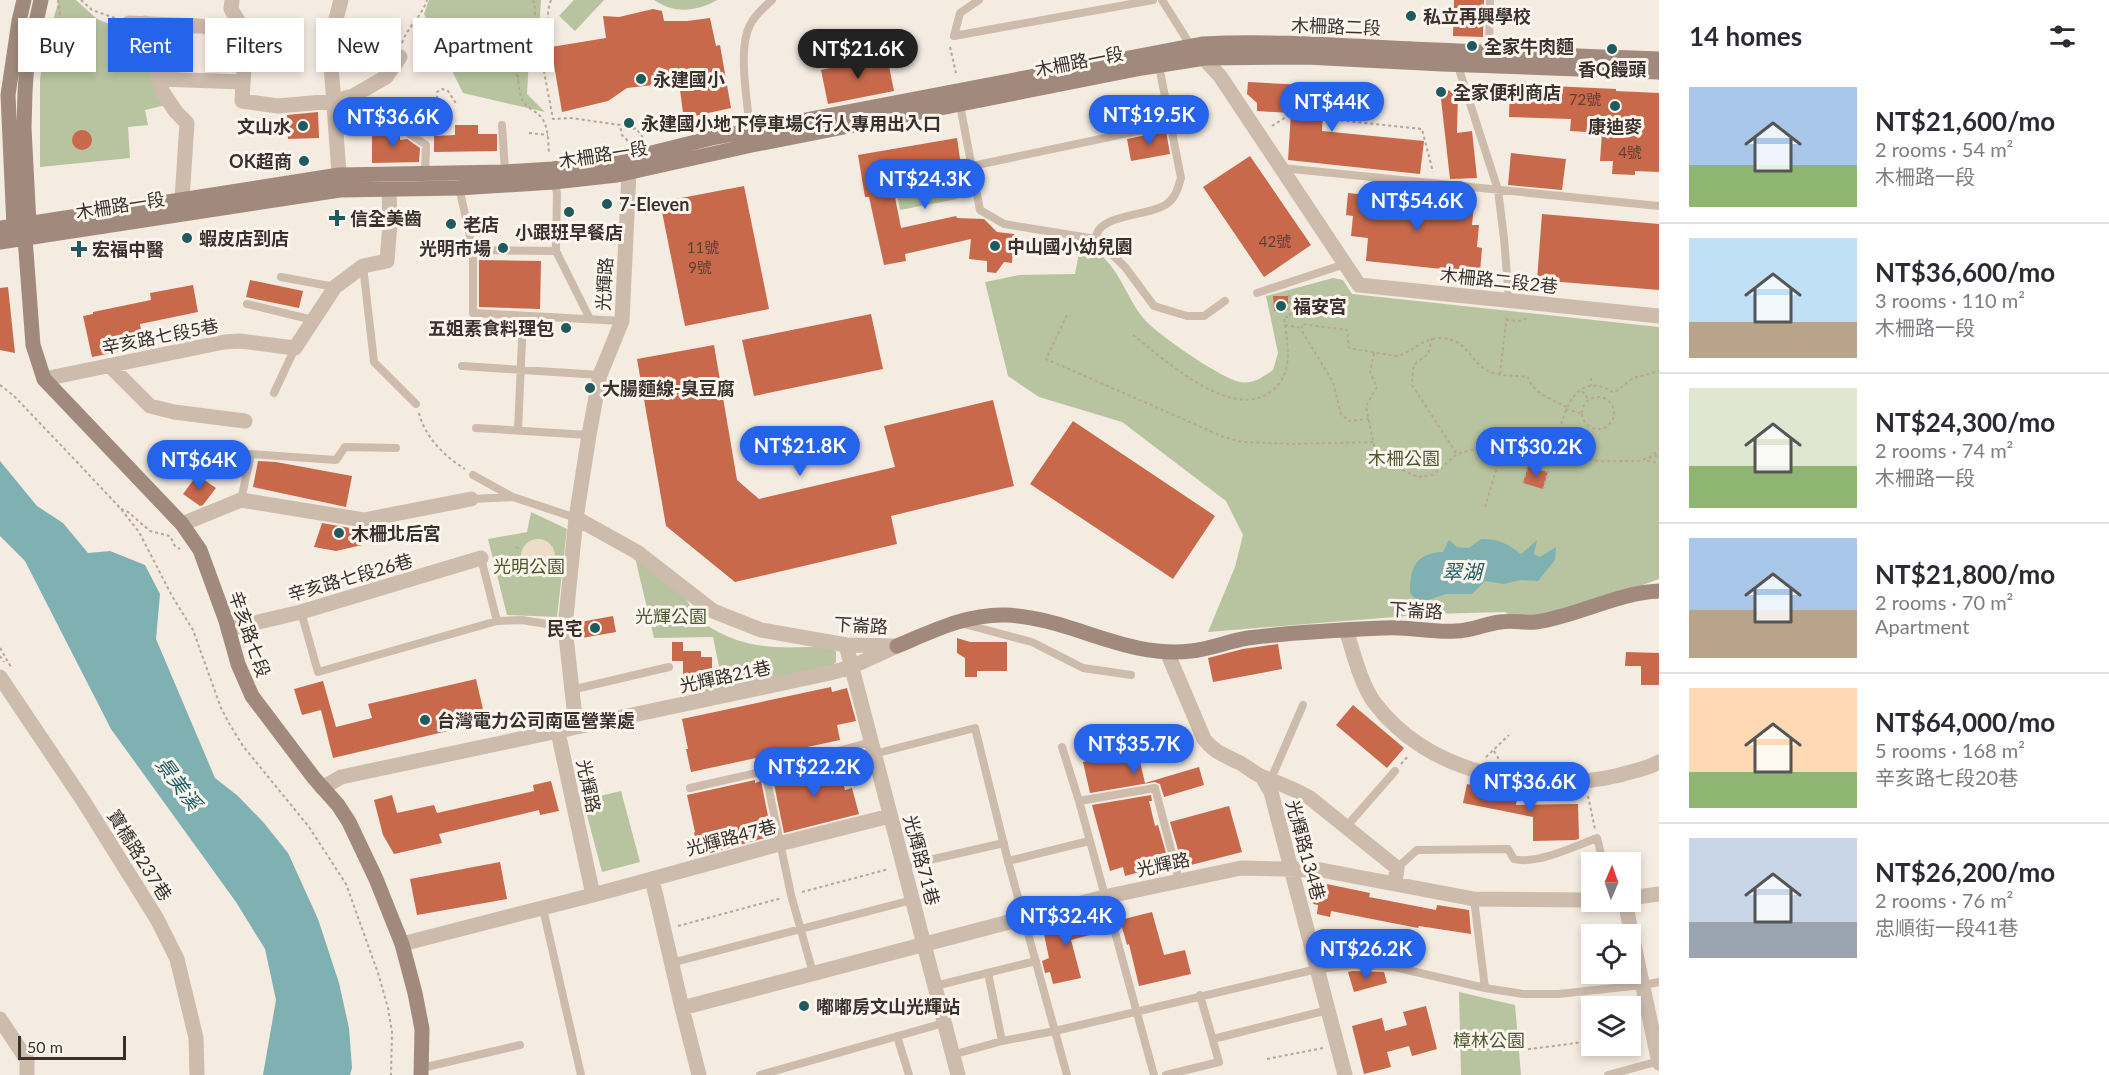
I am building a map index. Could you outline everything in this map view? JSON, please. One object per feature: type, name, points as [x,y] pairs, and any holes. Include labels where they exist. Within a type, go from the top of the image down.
[{"type":"main road","points":[[17,229],[4,95],[24,0]]},
{"type":"main road","points":[[17,229],[27,62],[42,0]]},
{"type":"main road","name":"木柵路二段","points":[[1191,46],[1241,42],[1659,72]]},
{"type":"main road","name":"木柵路一段","points":[[0,242],[17,229],[182,199],[339,175],[425,174],[459,181],[554,182],[617,175],[628,165],[750,131],[1191,46]]},
{"type":"main road","name":"木柵路二段","points":[[1205,58],[1456,58],[1489,53],[1659,58]]},
{"type":"main road","name":"木柵路一段","points":[[17,229],[340,190],[389,189],[459,181],[505,172],[628,165],[752,144],[1205,58]]},
{"type":"main road","name":"辛亥路七段","points":[[17,229],[33,345],[44,380],[182,524],[200,550],[238,664],[252,696],[322,788],[338,804],[349,822],[376,879],[402,944],[416,993],[422,1029],[421,1071]]},
{"type":"main road","name":"下崙路","points":[[897,646],[956,622],[981,616],[1006,615],[1041,620],[1114,642],[1167,652],[1191,651],[1248,638],[1346,630],[1407,627],[1455,632],[1498,622],[1533,622],[1554,619],[1630,595],[1659,591]]},
{"type":"street","points":[[232,0],[231,9],[236,18]]},
{"type":"street","points":[[340,190],[331,38],[341,0]]},
{"type":"street","points":[[1191,46],[1220,76],[1359,285]]},
{"type":"street","points":[[157,72],[162,90],[176,112],[187,123],[182,199]]},
{"type":"street","points":[[244,72],[242,101],[278,106],[334,101],[353,96],[386,77],[390,72]]},
{"type":"street","points":[[159,80],[243,82]]},
{"type":"street","name":"光輝路","points":[[576,727],[565,627],[576,518],[600,375],[622,321],[628,165]]},
{"type":"street","points":[[296,348],[335,287],[363,266],[387,261],[390,223],[389,189]]},
{"type":"street","name":"木柵路二段2巷","points":[[1359,285],[1659,316]]},
{"type":"street","name":"辛亥路七段5巷","points":[[44,380],[224,342],[240,341],[296,348]]},
{"type":"street","points":[[110,366],[150,406],[174,412],[245,421]]},
{"type":"street","points":[[182,524],[242,500],[364,520],[471,499]]},
{"type":"street","name":"下崙路","points":[[576,518],[637,552],[713,611],[761,630],[846,645],[897,646]]},
{"type":"street","name":"辛亥路七段26巷","points":[[228,629],[301,612],[482,558]]},
{"type":"street","points":[[1346,630],[1361,675],[1374,701],[1393,723],[1419,744],[1470,769],[1512,779],[1556,783],[1585,782],[1649,767],[1659,762]]},
{"type":"street","name":"光輝路71巷","points":[[846,645],[958,1075]]},
{"type":"street","name":"光輝路21巷","points":[[558,732],[852,667],[897,646]]},
{"type":"street","points":[[1167,652],[1204,739],[1211,748],[1221,756],[1238,762],[1310,798],[1346,827],[1396,875]]},
{"type":"street","name":"寶橋路237巷","points":[[0,677],[84,802],[157,919],[177,959],[195,1038],[197,1075]]},
{"type":"street","points":[[322,788],[341,777],[558,732]]},
{"type":"street","name":"光輝路","points":[[558,732],[593,896]]},
{"type":"street","name":"光輝路134巷","points":[[1267,778],[1345,1075]]},
{"type":"street","name":"光輝路47巷","points":[[652,879],[890,816]]},
{"type":"street","name":"光輝路","points":[[682,1008],[1104,897],[1241,868],[1291,868],[1350,874],[1396,875],[1474,899],[1581,900]]},
{"type":"street","points":[[402,944],[652,879],[699,1075]]},
{"type":"street","points":[[1641,896],[1659,894]]},
{"type":"street","points":[[1627,912],[1659,1062]]},
{"type":"street","points":[[0,1019],[27,1060],[27,1075]]},
{"type":"lane","points":[[750,131],[744,54],[745,38],[751,24],[772,0]]},
{"type":"lane","points":[[979,0],[960,14],[954,36],[1154,0]]},
{"type":"lane","points":[[1162,0],[1191,46]]},
{"type":"lane","points":[[1489,53],[1490,0]]},
{"type":"lane","points":[[1456,58],[1498,190],[1509,300]]},
{"type":"lane","points":[[1096,239],[1096,233],[1103,224],[1115,219],[1154,212],[1169,203],[1177,190],[1181,178],[1159,66]]},
{"type":"lane","points":[[353,96],[426,145],[425,174]]},
{"type":"lane","points":[[960,105],[980,210],[1004,224],[1096,239],[1125,267],[1154,306],[1187,316],[1204,316],[1225,301]]},
{"type":"lane","points":[[502,124],[505,172]]},
{"type":"lane","points":[[972,166],[1171,124]]},
{"type":"lane","points":[[1282,168],[1659,206]]},
{"type":"lane","points":[[459,181],[473,250],[473,313],[622,321]]},
{"type":"lane","points":[[554,182],[557,194],[556,251],[590,319]]},
{"type":"lane","points":[[473,250],[556,251]]},
{"type":"lane","points":[[1257,293],[1345,264]]},
{"type":"lane","points":[[363,266],[374,362],[417,404]]},
{"type":"lane","points":[[281,277],[335,287]]},
{"type":"lane","points":[[247,304],[313,320]]},
{"type":"lane","points":[[518,430],[523,316]]},
{"type":"lane","points":[[274,393],[296,348]]},
{"type":"lane","points":[[462,366],[600,375]]},
{"type":"lane","points":[[476,428],[589,435]]},
{"type":"lane","points":[[242,500],[251,454],[336,460],[345,447],[396,448]]},
{"type":"lane","points":[[473,474],[513,497],[576,518]]},
{"type":"lane","points":[[471,499],[513,497]]},
{"type":"lane","points":[[482,558],[497,621]]},
{"type":"lane","points":[[301,612],[318,672],[497,621],[522,620],[565,627]]},
{"type":"lane","points":[[956,622],[1032,642],[1083,668],[1131,675]]},
{"type":"lane","name":"光輝路21巷","points":[[572,690],[669,667]]},
{"type":"lane","points":[[1267,778],[1303,705]]},
{"type":"lane","points":[[690,788],[975,728],[1008,861],[1067,1075]]},
{"type":"lane","points":[[1062,747],[1154,1075]]},
{"type":"lane","points":[[765,771],[779,844],[813,973]]},
{"type":"lane","points":[[1346,827],[1395,771]]},
{"type":"lane","points":[[1079,801],[1155,788],[1179,880]]},
{"type":"lane","points":[[1396,875],[1417,850],[1508,849],[1514,859],[1524,861],[1567,850],[1597,838],[1600,852]]},
{"type":"lane","points":[[1008,861],[1089,841]]},
{"type":"lane","points":[[903,866],[1004,843]]},
{"type":"lane","points":[[1474,899],[1485,988]]},
{"type":"lane","points":[[671,963],[912,900]]},
{"type":"lane","points":[[543,909],[581,1075]]},
{"type":"lane","points":[[935,986],[1036,961]]},
{"type":"lane","points":[[952,1055],[1002,1041],[1200,995],[1317,969],[1353,965],[1394,967],[1485,988],[1523,994],[1558,994],[1659,982]]},
{"type":"lane","points":[[988,973],[1002,1041]]},
{"type":"lane","points":[[1166,1075],[1219,1062],[1200,995]]},
{"type":"lane","points":[[1213,1039],[1328,1010]]},
{"type":"lane","points":[[760,1075],[944,1023]]},
{"type":"lane","points":[[897,1036],[909,1075]]},
{"type":"lane","points":[[421,1071],[520,1045]]},
{"type":"lane","points":[[1608,1075],[1659,1062]]},
{"type":"path","points":[[58,0],[61,18]]},
{"type":"path","points":[[81,0],[92,10],[115,18]]},
{"type":"path","points":[[401,47],[406,34],[423,13],[427,0]]},
{"type":"path","points":[[533,0],[535,14],[520,53],[518,66],[524,103],[542,118],[548,135],[549,155]]},
{"type":"path","points":[[551,0],[548,10],[547,34],[541,56],[553,119],[571,118],[620,125],[622,135],[629,142]]},
{"type":"path","points":[[950,45],[956,73]]},
{"type":"path","points":[[515,72],[520,82]]},
{"type":"path","points":[[434,129],[444,118],[437,100],[437,92],[442,89],[448,91],[457,105]]},
{"type":"path","points":[[1259,135],[1289,115],[1422,129],[1435,184]]},
{"type":"path","points":[[633,129],[636,128],[644,139]]},
{"type":"path","points":[[528,133],[548,135]]},
{"type":"path","points":[[1133,335],[1194,381],[1222,395],[1247,399],[1270,392],[1283,377],[1288,359],[1284,317],[1290,317],[1289,283]]},
{"type":"path","points":[[1289,302],[1339,300],[1359,285]]},
{"type":"path","points":[[1500,374],[1509,300]]},
{"type":"path","points":[[1066,315],[1046,359],[1224,437],[1242,442],[1373,442]]},
{"type":"path","points":[[1506,320],[1519,321]]},
{"type":"path","points":[[1302,328],[1302,324],[1347,330],[1349,348],[1401,356],[1421,342],[1432,339],[1449,339],[1466,348],[1485,369],[1500,374],[1528,377],[1535,389],[1575,413],[1583,414]]},
{"type":"path","points":[[1285,326],[1302,328]]},
{"type":"path","points":[[1302,328],[1333,382],[1341,414],[1349,421],[1369,418]]},
{"type":"path","points":[[1432,339],[1428,354],[1413,369],[1412,385],[1457,454]]},
{"type":"path","points":[[1374,353],[1371,372],[1377,387],[1366,406],[1375,451],[1384,462],[1418,477],[1432,475],[1457,454],[1475,449],[1544,451],[1598,461],[1659,463]]},
{"type":"path","points":[[1608,400],[1633,378],[1659,371]]},
{"type":"path","points":[[1591,378],[1591,385]]},
{"type":"path","points":[[0,385],[14,396],[121,509],[139,532],[172,596],[193,630],[221,708],[230,725],[243,746],[309,827],[346,884],[388,1008],[392,1032],[391,1075]]},
{"type":"path","points":[[1553,453],[1566,408],[1581,390],[1591,385],[1604,387],[1614,393]]},
{"type":"path","points":[[1581,390],[1589,400]]},
{"type":"path","points":[[1599,397],[1608,400],[1614,409],[1610,424],[1605,427],[1589,426],[1583,414],[1589,400],[1599,397]]},
{"type":"path","points":[[417,404],[426,433],[449,460],[473,474]]},
{"type":"path","points":[[1485,507],[1502,450]]},
{"type":"path","points":[[1644,461],[1659,450]]},
{"type":"path","points":[[1538,469],[1544,451]]},
{"type":"path","points":[[1644,461],[1659,455]]},
{"type":"path","points":[[1523,483],[1528,466],[1548,472],[1543,489]]},
{"type":"path","points":[[121,509],[128,512],[150,531],[170,536],[175,546],[180,549]]},
{"type":"path","points":[[516,547],[521,550]]},
{"type":"path","points":[[1491,761],[1484,758],[1509,735]]},
{"type":"path","points":[[1395,771],[1419,744]]},
{"type":"path","points":[[1585,782],[1597,838]]},
{"type":"path","points":[[1522,1050],[1581,1042]]},
{"type":"path","points":[[1266,1059],[1337,1046]]},
{"type":"green space","points":[[59,0],[76,0],[96,18],[54,18]]},
{"type":"green space","points":[[429,0],[541,0],[540,18],[426,18],[424,14]]},
{"type":"green space","points":[[574,0],[604,0],[575,31],[559,16]]},
{"type":"green space","points":[[654,0],[717,0],[701,7],[685,10],[669,8]]},
{"type":"green space","points":[[96,18],[108,23],[108,72],[152,72],[166,105],[145,110],[148,125],[128,127],[130,158],[40,167],[41,72],[96,72]]},
{"type":"green space","points":[[453,72],[528,72],[527,94],[545,112],[463,93]]},
{"type":"green space","points":[[951,166],[957,199],[900,210],[894,177]]},
{"type":"green space","name":"木柵公園","points":[[1080,247],[1095,251],[1105,259],[1138,311],[1151,326],[1205,365],[1231,379],[1244,383],[1262,377],[1273,370],[1278,353],[1266,296],[1333,278],[1343,280],[1352,294],[1659,327],[1659,579],[1593,603],[1577,614],[1514,618],[1505,612],[1432,614],[1208,632],[1235,567],[1243,535],[1226,501],[1122,422],[1039,397],[1008,376],[985,282],[1019,275],[1075,274]]},
{"type":"green space","name":"光明公園","points":[[531,512],[567,529],[557,617],[507,615],[488,539],[527,532]]},
{"type":"green space","name":"光輝公園","points":[[635,557],[682,595],[705,624],[720,633],[735,640],[766,646],[830,646],[836,652],[836,662],[833,665],[704,693],[709,681],[721,676],[713,637],[654,638]]},
{"type":"green space","points":[[621,791],[640,862],[602,872],[583,800]]},
{"type":"green space","name":"樟林公園","points":[[1459,992],[1515,1005],[1521,1075],[1461,1075]]},
{"type":"shaded area","points":[[538,539],[550,544],[555,556],[550,568],[538,573],[526,568],[521,556],[526,544]]},
{"type":"water","name":"景美溪","points":[[0,461],[37,506],[63,523],[88,553],[110,551],[145,565],[160,594],[156,639],[215,778],[238,796],[288,853],[318,919],[339,983],[349,1028],[352,1068],[350,1075],[263,1075],[276,1000],[265,949],[236,902],[111,729],[25,561],[0,536]]},
{"type":"water","name":"翠湖","points":[[1481,539],[1502,542],[1521,554],[1537,540],[1534,554],[1540,557],[1556,547],[1555,560],[1538,581],[1521,580],[1503,584],[1485,581],[1472,594],[1446,594],[1419,603],[1410,593],[1413,569],[1420,559],[1426,555],[1443,552],[1449,540],[1457,547],[1469,548]]},
{"type":"building","points":[[1454,0],[1484,0],[1483,37],[1453,36]]},
{"type":"building","points":[[653,9],[662,11],[664,21],[710,18],[716,46],[720,45],[731,108],[690,117],[683,113],[679,82],[627,88],[608,101],[562,112],[554,65],[554,47],[606,38],[603,16],[619,17]]},
{"type":"building","points":[[887,56],[894,91],[828,104],[821,70]]},
{"type":"building","points":[[1248,82],[1325,86],[1322,131],[1424,141],[1420,174],[1288,160],[1291,113],[1257,111],[1257,103],[1247,94]]},
{"type":"building","points":[[1510,84],[1659,93],[1659,172],[1635,171],[1635,175],[1612,174],[1613,161],[1600,161],[1602,133],[1570,131],[1571,119],[1509,117]]},
{"type":"building","points":[[1440,90],[1458,91],[1457,133],[1472,131],[1477,178],[1450,179]]},
{"type":"building","name":"文山水","points":[[318,112],[319,138],[288,139],[287,115]]},
{"type":"building","points":[[455,125],[478,125],[478,134],[497,134],[497,151],[434,152],[434,136],[455,135]]},
{"type":"building","points":[[78,130],[86,130],[92,136],[92,144],[86,150],[78,150],[72,144],[72,136]]},
{"type":"building","points":[[372,130],[392,130],[400,135],[400,140],[407,139],[420,148],[419,162],[372,163]]},
{"type":"building","points":[[1166,131],[1170,154],[1131,161],[1127,139]]},
{"type":"building","points":[[957,138],[960,159],[890,171],[901,228],[956,216],[957,218],[984,219],[997,232],[1014,234],[1012,263],[1004,262],[996,273],[987,272],[987,261],[969,259],[971,239],[905,254],[906,261],[884,265],[869,197],[865,197],[858,155]]},
{"type":"building","points":[[1511,153],[1566,159],[1562,190],[1508,185]]},
{"type":"building","points":[[1250,156],[1311,245],[1264,277],[1203,187]]},
{"type":"building","points":[[744,186],[769,309],[685,326],[660,202]]},
{"type":"building","points":[[1348,193],[1474,205],[1472,225],[1479,225],[1477,247],[1482,248],[1480,273],[1366,261],[1368,238],[1351,236],[1353,216],[1346,215]]},
{"type":"building","points":[[1542,214],[1659,224],[1659,290],[1537,280]]},
{"type":"building","points":[[479,260],[541,261],[540,309],[479,307]]},
{"type":"building","points":[[250,280],[303,291],[299,308],[246,297]]},
{"type":"building","points":[[193,285],[198,312],[140,324],[142,336],[133,338],[133,341],[120,343],[122,351],[92,357],[83,316],[151,300],[150,293]]},
{"type":"building","points":[[8,287],[15,353],[0,350],[0,288]]},
{"type":"building","name":"福安宮","points":[[1273,296],[1288,296],[1288,310],[1274,311]]},
{"type":"building","points":[[871,314],[883,369],[754,396],[742,340]]},
{"type":"building","points":[[714,345],[737,480],[759,499],[895,467],[884,426],[993,400],[1014,486],[891,516],[897,544],[735,582],[666,526],[637,359]]},
{"type":"building","points":[[1073,421],[1215,516],[1173,579],[1030,484]]},
{"type":"building","points":[[258,461],[276,462],[352,476],[346,507],[253,487]]},
{"type":"building","points":[[1528,466],[1548,472],[1543,489],[1523,483]]},
{"type":"building","points":[[197,475],[216,488],[200,506],[183,494]]},
{"type":"building","name":"木柵北后宮","points":[[322,523],[356,529],[362,545],[336,551],[314,547]]},
{"type":"building","name":"民宅","points":[[613,616],[616,632],[576,639],[575,623]]},
{"type":"building","points":[[957,638],[970,642],[1007,642],[1007,671],[977,671],[977,677],[965,677],[965,658],[957,653]]},
{"type":"building","points":[[672,642],[683,642],[683,651],[701,651],[701,657],[712,657],[712,676],[683,676],[683,661],[672,661]]},
{"type":"building","points":[[1278,644],[1282,669],[1213,682],[1208,658],[1243,649]]},
{"type":"building","points":[[1626,652],[1659,653],[1659,685],[1641,685],[1641,666],[1625,666]]},
{"type":"building","name":"台灣電力公司南區營業處","points":[[476,679],[486,722],[333,758],[321,710],[302,715],[294,689],[323,681],[336,727],[372,718],[368,704]]},
{"type":"building","points":[[831,687],[832,692],[847,688],[856,721],[837,725],[840,740],[691,772],[682,719]]},
{"type":"building","points":[[1353,705],[1404,748],[1387,768],[1336,725]]},
{"type":"building","points":[[1137,749],[1145,783],[1199,767],[1204,785],[1164,797],[1160,784],[1155,782],[1090,793],[1083,762]]},
{"type":"building","points":[[838,763],[845,790],[852,788],[859,814],[784,833],[773,779]]},
{"type":"building","points":[[755,780],[755,783],[761,781],[772,836],[700,856],[687,795]]},
{"type":"building","points":[[551,781],[559,811],[540,815],[539,810],[439,834],[442,843],[394,854],[383,835],[374,800],[392,795],[397,813],[434,805],[437,813],[534,791],[533,785]]},
{"type":"building","points":[[1467,784],[1518,794],[1516,805],[1578,804],[1579,839],[1533,841],[1533,817],[1463,803]]},
{"type":"building","points":[[1151,795],[1152,801],[1149,801],[1155,826],[1158,825],[1167,856],[1156,859],[1158,867],[1125,876],[1123,867],[1110,871],[1092,805]]},
{"type":"building","points":[[1229,806],[1242,852],[1183,867],[1170,822]]},
{"type":"building","points":[[500,862],[507,899],[417,915],[410,879]]},
{"type":"building","points":[[1317,882],[1370,893],[1369,897],[1436,910],[1437,905],[1469,910],[1471,934],[1419,926],[1418,928],[1331,911],[1330,917],[1317,914],[1318,905],[1313,904]]},
{"type":"building","points":[[1152,912],[1164,955],[1185,950],[1191,974],[1139,986],[1129,944],[1127,945],[1120,920]]},
{"type":"building","points":[[1097,915],[1101,932],[1071,940],[1081,978],[1053,984],[1050,972],[1045,973],[1042,961],[1049,958],[1042,925],[1064,920],[1065,923]]},
{"type":"building","points":[[1348,972],[1384,972],[1387,983],[1354,992]]},
{"type":"building","points":[[1426,1006],[1437,1049],[1412,1056],[1409,1046],[1387,1052],[1391,1067],[1364,1074],[1352,1026],[1382,1018],[1385,1031],[1407,1025],[1403,1012]]},
{"type":"place","name":"私立再興學校","points":[[1411,16]]},
{"type":"place","name":"全家牛肉麵","points":[[1472,46]]},
{"type":"place","name":"香Q饅頭","points":[[1612,49]]},
{"type":"place","name":"永建國小","points":[[641,79]]},
{"type":"place","name":"全家便利商店","points":[[1441,92]]},
{"type":"place","name":"康迪麥","points":[[1615,106]]},
{"type":"place","name":"永建國小地下停車場C行人專用出入口","points":[[629,123]]},
{"type":"place","name":"文山水","points":[[303,126]]},
{"type":"place","name":"OK超商","points":[[304,161]]},
{"type":"place","name":"7-Eleven","points":[[607,204]]},
{"type":"place","name":"小跟班早餐店","points":[[569,212]]},
{"type":"place","name":"信全美齒","points":[[337,218]]},
{"type":"place","name":"老店","points":[[451,224]]},
{"type":"place","name":"蝦皮店到店","points":[[187,238]]},
{"type":"place","name":"中山國小幼兒園","points":[[995,246]]},
{"type":"place","name":"光明市場","points":[[503,248]]},
{"type":"place","name":"宏福中醫","points":[[79,249]]},
{"type":"place","name":"福安宮","points":[[1281,306]]},
{"type":"place","name":"五姐素食料理包","points":[[566,328]]},
{"type":"place","name":"大腸麵線-臭豆腐","points":[[590,388]]},
{"type":"place","name":"木柵北后宮","points":[[339,533]]},
{"type":"place","name":"民宅","points":[[595,628]]},
{"type":"place","name":"台灣電力公司南區營業處","points":[[425,720]]},
{"type":"place","name":"嘟嘟房文山光輝站","points":[[804,1006]]}]
